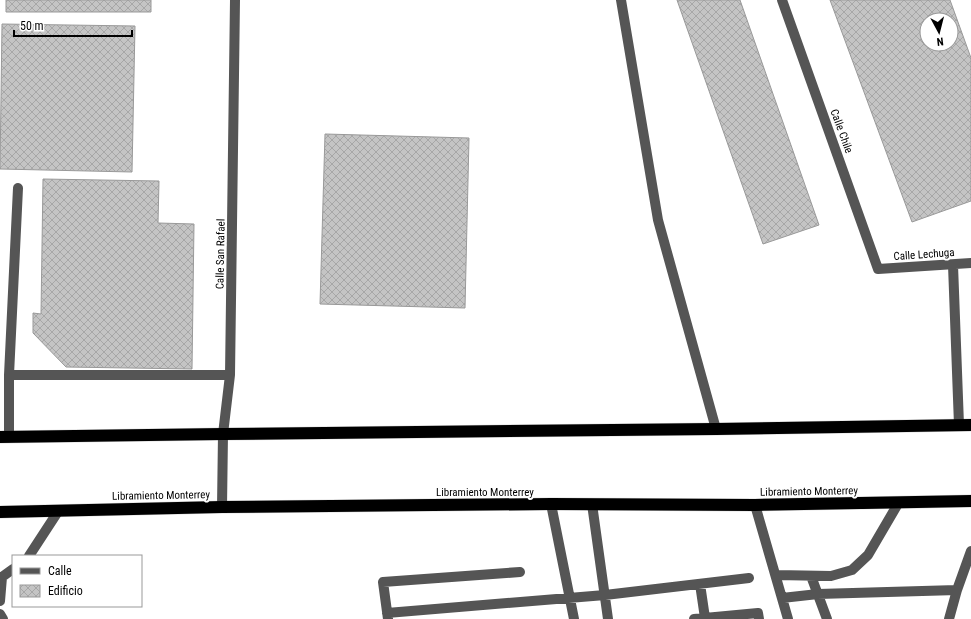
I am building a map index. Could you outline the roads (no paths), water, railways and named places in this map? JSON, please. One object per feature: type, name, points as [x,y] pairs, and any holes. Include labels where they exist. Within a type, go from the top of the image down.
[{"type":"highway","points":[[4,437],[965,425]]},
{"type":"highway","name":"Libramiento Monterrey","points":[[0,512],[222,507],[550,504],[755,505],[971,501]]},
{"type":"street","name":"Calle San Rafael","points":[[222,507],[223,434],[230,375],[235,0]]},
{"type":"street","points":[[621,0],[658,220],[716,429]]},
{"type":"street","name":"Calle Chile","points":[[782,0],[878,269]]},
{"type":"street","points":[[4,437],[9,374],[18,188]]},
{"type":"street","name":"Calle Lechuga","points":[[878,269],[971,263]]},
{"type":"street","points":[[953,265],[965,425]]},
{"type":"street","points":[[9,374],[230,375]]},
{"type":"street","points":[[776,575],[831,576],[852,570],[868,555],[899,502]]},
{"type":"street","points":[[550,504],[574,619]]},
{"type":"street","points":[[592,504],[608,619]]},
{"type":"street","points":[[755,505],[788,619]]},
{"type":"street","points":[[30,555],[59,510]]},
{"type":"street","points":[[949,619],[957,590],[971,551]]},
{"type":"street","points":[[0,601],[1,577],[12,570]]},
{"type":"street","points":[[520,572],[383,582],[387,616],[605,595],[749,578]]},
{"type":"street","points":[[810,576],[827,619]]},
{"type":"street","points":[[700,584],[705,618]]},
{"type":"street","points":[[782,598],[818,594],[957,590]]},
{"type":"street","points":[[694,619],[758,613],[759,619]]},
{"type":"street","points":[[0,614],[3,619]]}]
